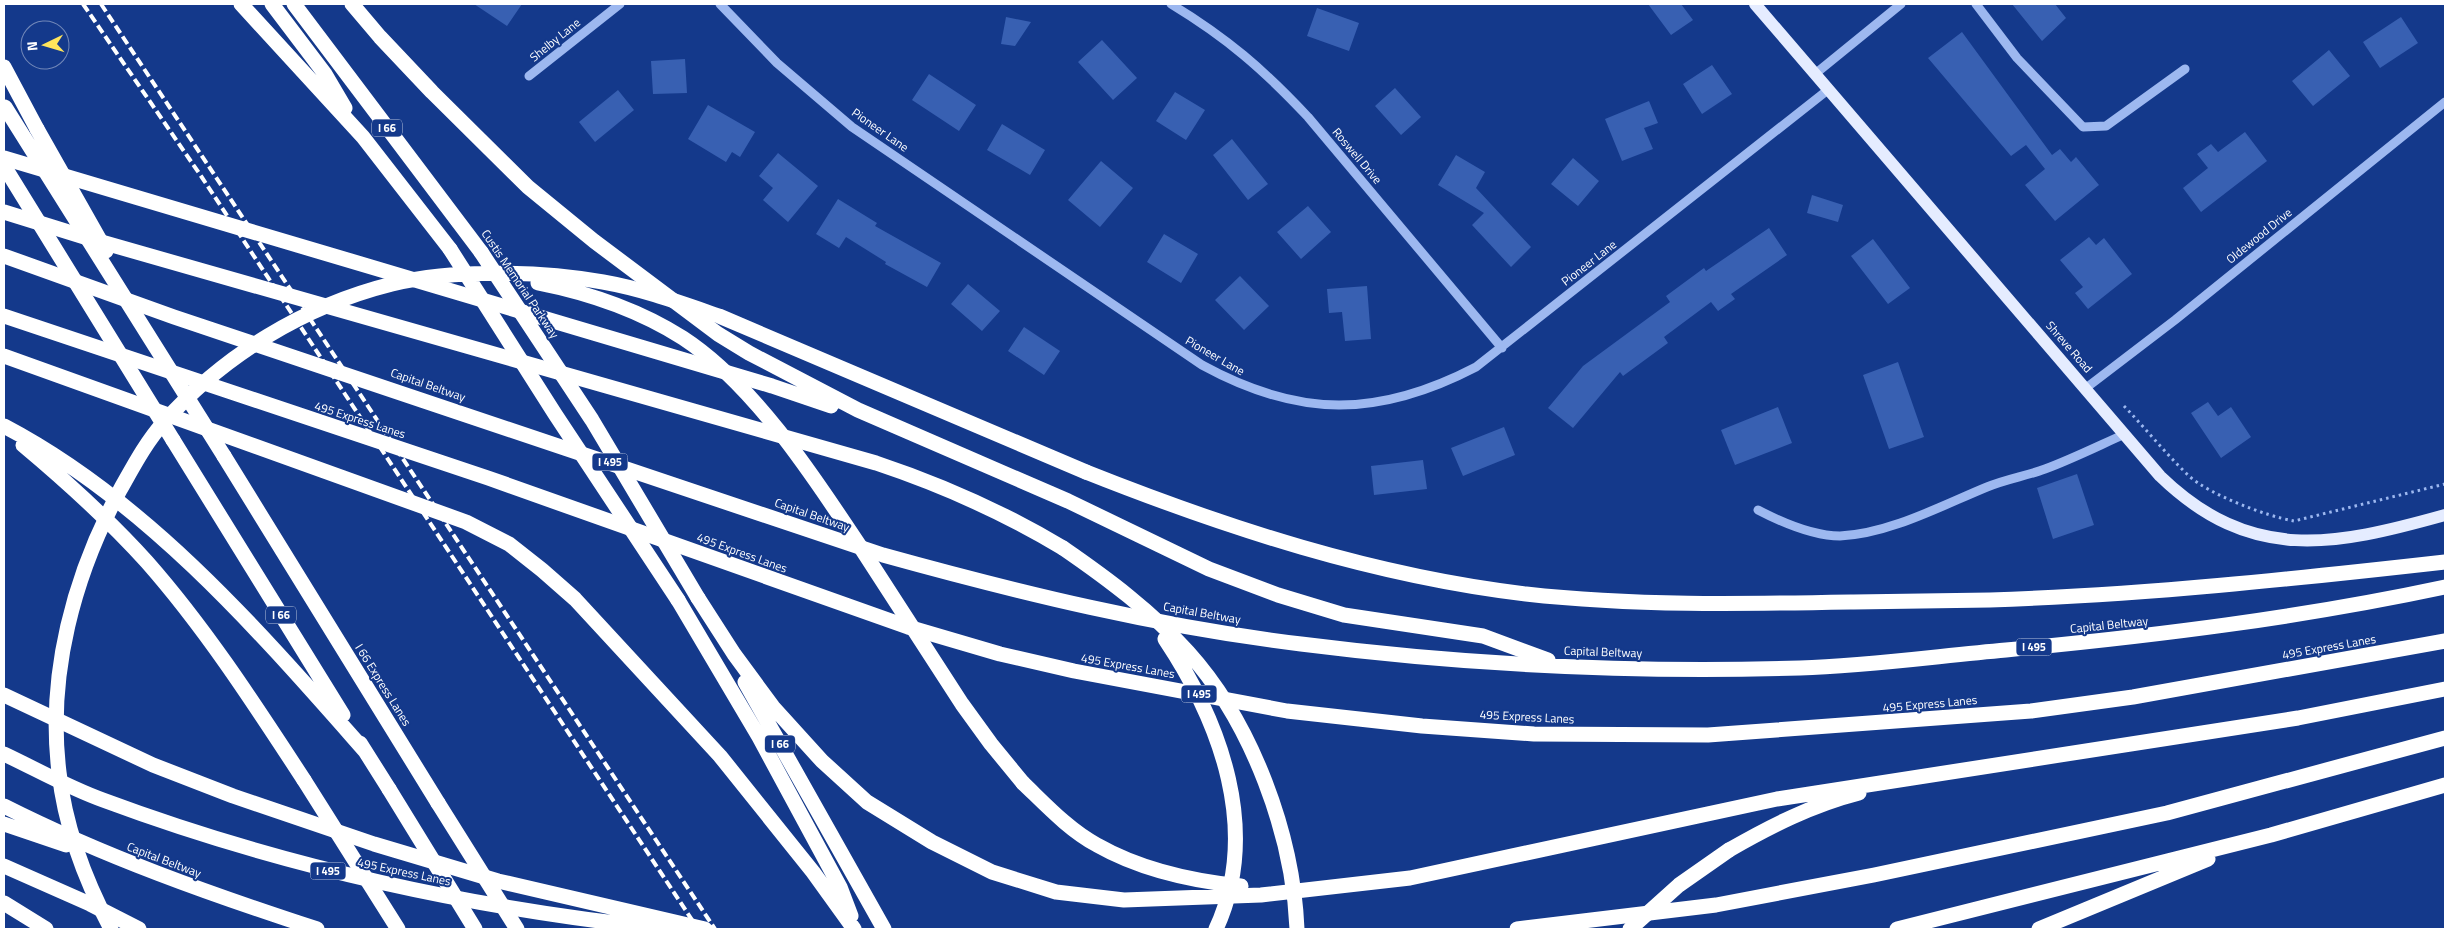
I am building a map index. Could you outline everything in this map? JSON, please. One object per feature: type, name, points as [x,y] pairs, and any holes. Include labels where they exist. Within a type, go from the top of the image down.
[{"type":"highway","points":[[241,4],[363,137],[450,249],[555,414],[678,600],[759,737],[833,889],[855,929]]},
{"type":"highway","points":[[272,4],[325,74],[363,137]]},
{"type":"highway","name":"Custis Memorial Parkway","points":[[294,4],[481,252],[592,420],[698,598]]},
{"type":"highway","points":[[352,4],[380,37],[528,187],[594,241],[718,334],[749,354],[819,391],[901,429],[1068,502],[1209,569],[1278,596],[1344,614],[1483,636],[1561,666]]},
{"type":"highway","points":[[4,67],[37,129],[224,456]]},
{"type":"highway","points":[[4,106],[224,456]]},
{"type":"highway","points":[[4,158],[772,386],[901,429]]},
{"type":"highway","name":"I 66","points":[[4,166],[475,929]]},
{"type":"highway","points":[[4,212],[91,239],[876,463],[944,487],[1005,515],[1063,548],[1127,595],[1188,653],[1211,681],[1259,766],[1278,817],[1290,864],[1297,929]]},
{"type":"highway","name":"Capital Beltway","points":[[4,256],[174,317],[874,552],[978,581],[1124,615],[1298,644],[1399,656],[1561,666],[1666,670],[1805,668],[2174,633],[2400,597],[2445,588]]},
{"type":"highway","points":[[493,274],[550,285],[604,300],[644,316],[684,339],[712,360],[753,401],[797,454],[962,704],[991,744],[1023,783],[1057,816],[1096,845],[1145,867],[1208,883],[1263,888],[1322,889]]},
{"type":"highway","points":[[111,929],[98,904],[72,836],[59,772],[57,707],[63,652],[78,586],[89,553],[130,473],[163,424],[192,394],[220,370],[278,329],[318,309],[366,291],[395,283],[431,277],[493,274],[552,276],[604,282],[659,296],[719,316],[1086,472],[1228,525],[1378,566],[1478,587],[1524,594],[1604,601],[1758,604],[1992,600],[2210,586],[2445,562]]},
{"type":"highway","name":"495 Express Lanes","points":[[4,316],[488,478],[908,627],[1000,654],[1074,671],[1287,711],[1422,726],[1534,734],[1622,736],[1717,734],[2031,711],[2133,697],[2445,642]]},
{"type":"highway","points":[[4,356],[466,522],[509,544],[575,599],[720,756],[833,889]]},
{"type":"highway","points":[[4,364],[39,370]]},
{"type":"highway","points":[[4,426],[42,448],[78,473],[165,543],[264,637],[366,752]]},
{"type":"highway","points":[[4,431],[70,486],[147,562],[207,636],[304,780],[398,929]]},
{"type":"highway","name":"I 66 Express Lanes","points":[[224,456],[517,929]]},
{"type":"highway","points":[[1127,595],[1163,636],[1188,674],[1209,715],[1228,774],[1234,799],[1235,854],[1229,888],[1216,929]]},
{"type":"highway","points":[[698,598],[734,654],[773,707],[822,761],[867,802],[932,842],[992,872],[1056,892],[1124,900],[1261,895],[1410,878],[1777,799],[2298,718],[2445,689]]},
{"type":"highway","name":"I 66","points":[[698,598],[884,929]]},
{"type":"highway","points":[[4,695],[153,765],[233,796],[374,844],[498,881],[705,929]]},
{"type":"highway","points":[[1518,929],[1716,905],[1932,863],[2167,813],[2445,738]]},
{"type":"highway","name":"495 Express Lanes","points":[[4,754],[101,800],[214,838],[308,866],[414,892],[538,912],[668,929]]},
{"type":"highway","points":[[1630,929],[1679,885],[1729,850],[1774,824],[1815,807],[1887,786],[1950,771]]},
{"type":"highway","points":[[1897,929],[2270,835],[2445,785]]},
{"type":"highway","name":"Capital Beltway","points":[[4,806],[105,853],[187,886],[317,929]]},
{"type":"highway","points":[[4,824],[187,886]]},
{"type":"highway","points":[[2039,929],[2270,835]]},
{"type":"highway","points":[[4,866],[90,904],[139,929]]},
{"type":"highway","points":[[4,903],[46,929]]},
{"type":"main road","name":"Shreve Road","points":[[1756,4],[2160,476],[2181,496],[2205,513],[2234,528],[2264,537],[2297,542],[2328,541],[2445,515]]},
{"type":"street","name":"Shelby Lane","points":[[529,76],[620,4]]},
{"type":"street","name":"Pioneer Lane","points":[[720,4],[777,63],[852,127],[1202,365],[1233,382],[1267,395],[1302,403],[1338,406],[1375,403],[1410,396],[1443,384],[1476,367],[1829,89]]},
{"type":"street","name":"Roswell Drive","points":[[1170,4],[1218,34],[1249,57],[1281,88],[1308,117],[1502,348]]},
{"type":"street","points":[[1815,74],[1901,4]]},
{"type":"street","points":[[1976,4],[2017,58],[2084,127],[2106,126],[2186,69]]},
{"type":"street","name":"Oldewood Drive","points":[[2086,388],[2175,320],[2445,102]]},
{"type":"street","points":[[1758,510],[1776,520],[1819,533],[1839,536],[1871,531],[1934,510],[1989,486],[2045,469],[2125,434]]},
{"type":"path","points":[[2099,378],[2190,478],[2225,497],[2276,518],[2294,521],[2445,484]]},
{"type":"building","points":[[474,4],[522,4],[507,26]]},
{"type":"building","points":[[1648,4],[1681,4],[1693,20],[1671,35]]},
{"type":"building","points":[[2012,4],[2055,4],[2066,18],[2042,41]]},
{"type":"building","points":[[1317,8],[1359,23],[1349,51],[1307,36]]},
{"type":"building","points":[[1006,17],[1031,22],[1015,46],[1001,44]]},
{"type":"building","points":[[2401,17],[2418,43],[2380,68],[2363,42]]},
{"type":"building","points":[[1962,32],[2052,155],[2060,149],[2071,162],[2076,157],[2099,185],[2055,221],[2025,185],[2045,169],[2026,145],[2011,156],[1928,58]]},
{"type":"building","points":[[1102,40],[1137,78],[1113,100],[1078,62]]},
{"type":"building","points":[[2329,50],[2350,76],[2313,106],[2292,81]]},
{"type":"building","points":[[685,59],[687,93],[653,94],[651,61]]},
{"type":"building","points":[[1712,65],[1732,94],[1702,114],[1683,84]]},
{"type":"building","points":[[929,74],[976,105],[959,131],[912,100]]},
{"type":"building","points":[[1395,88],[1421,117],[1401,135],[1375,106]]},
{"type":"building","points":[[618,90],[634,110],[595,142],[579,122]]},
{"type":"building","points":[[1175,92],[1205,110],[1186,140],[1156,121]]},
{"type":"building","points":[[1649,101],[1658,123],[1644,128],[1653,149],[1622,161],[1605,119]]},
{"type":"building","points":[[708,105],[755,132],[740,157],[732,152],[726,162],[688,139]]},
{"type":"building","points":[[1002,124],[1045,150],[1030,175],[987,150]]},
{"type":"building","points":[[2245,132],[2267,161],[2201,212],[2183,188],[2208,168],[2197,154],[2211,144],[2218,152]]},
{"type":"building","points":[[1232,139],[1268,184],[1248,200],[1213,155]]},
{"type":"building","points":[[778,153],[818,186],[788,222],[763,200],[773,188],[759,176]]},
{"type":"building","points":[[1456,155],[1485,172],[1476,188],[1531,247],[1511,267],[1472,225],[1484,213],[1438,185]]},
{"type":"building","points":[[1573,158],[1599,181],[1578,206],[1551,184]]},
{"type":"building","points":[[1101,161],[1133,188],[1100,227],[1068,200]]},
{"type":"building","points":[[1812,195],[1843,205],[1838,222],[1807,213]]},
{"type":"building","points":[[838,199],[877,223],[875,226],[941,263],[927,287],[885,264],[886,262],[846,237],[839,248],[816,234]]},
{"type":"building","points":[[1308,206],[1331,232],[1301,259],[1277,232]]},
{"type":"building","points":[[1769,228],[1787,255],[1731,294],[1735,299],[1718,311],[1711,302],[1664,337],[1668,343],[1623,376],[1620,372],[1573,428],[1548,408],[1583,366],[1670,302],[1666,296],[1704,268],[1706,271]]},
{"type":"building","points":[[1164,234],[1198,254],[1181,283],[1147,262]]},
{"type":"building","points":[[2089,237],[2096,245],[2104,238],[2132,274],[2088,309],[2075,293],[2083,287],[2060,260]]},
{"type":"building","points":[[1873,239],[1910,288],[1888,304],[1851,256]]},
{"type":"building","points":[[1240,276],[1269,306],[1244,330],[1215,300]]},
{"type":"building","points":[[968,284],[1000,311],[982,331],[951,304]]},
{"type":"building","points":[[1367,286],[1371,339],[1345,341],[1342,312],[1329,313],[1327,289]]},
{"type":"building","points":[[1024,327],[1060,351],[1044,375],[1008,351]]},
{"type":"building","points":[[1898,362],[1924,437],[1889,449],[1863,375]]},
{"type":"building","points":[[2208,402],[2218,416],[2231,407],[2251,437],[2221,458],[2191,413]]},
{"type":"building","points":[[1778,407],[1792,443],[1735,465],[1721,430]]},
{"type":"building","points":[[1504,427],[1515,455],[1463,476],[1451,448]]},
{"type":"building","points":[[1423,460],[1427,489],[1374,495],[1371,466]]},
{"type":"building","points":[[2077,474],[2094,525],[2053,539],[2037,488]]},
{"type":"railway","points":[[83,4],[201,176],[698,929]]},
{"type":"railway","points":[[101,4],[715,929]]}]
